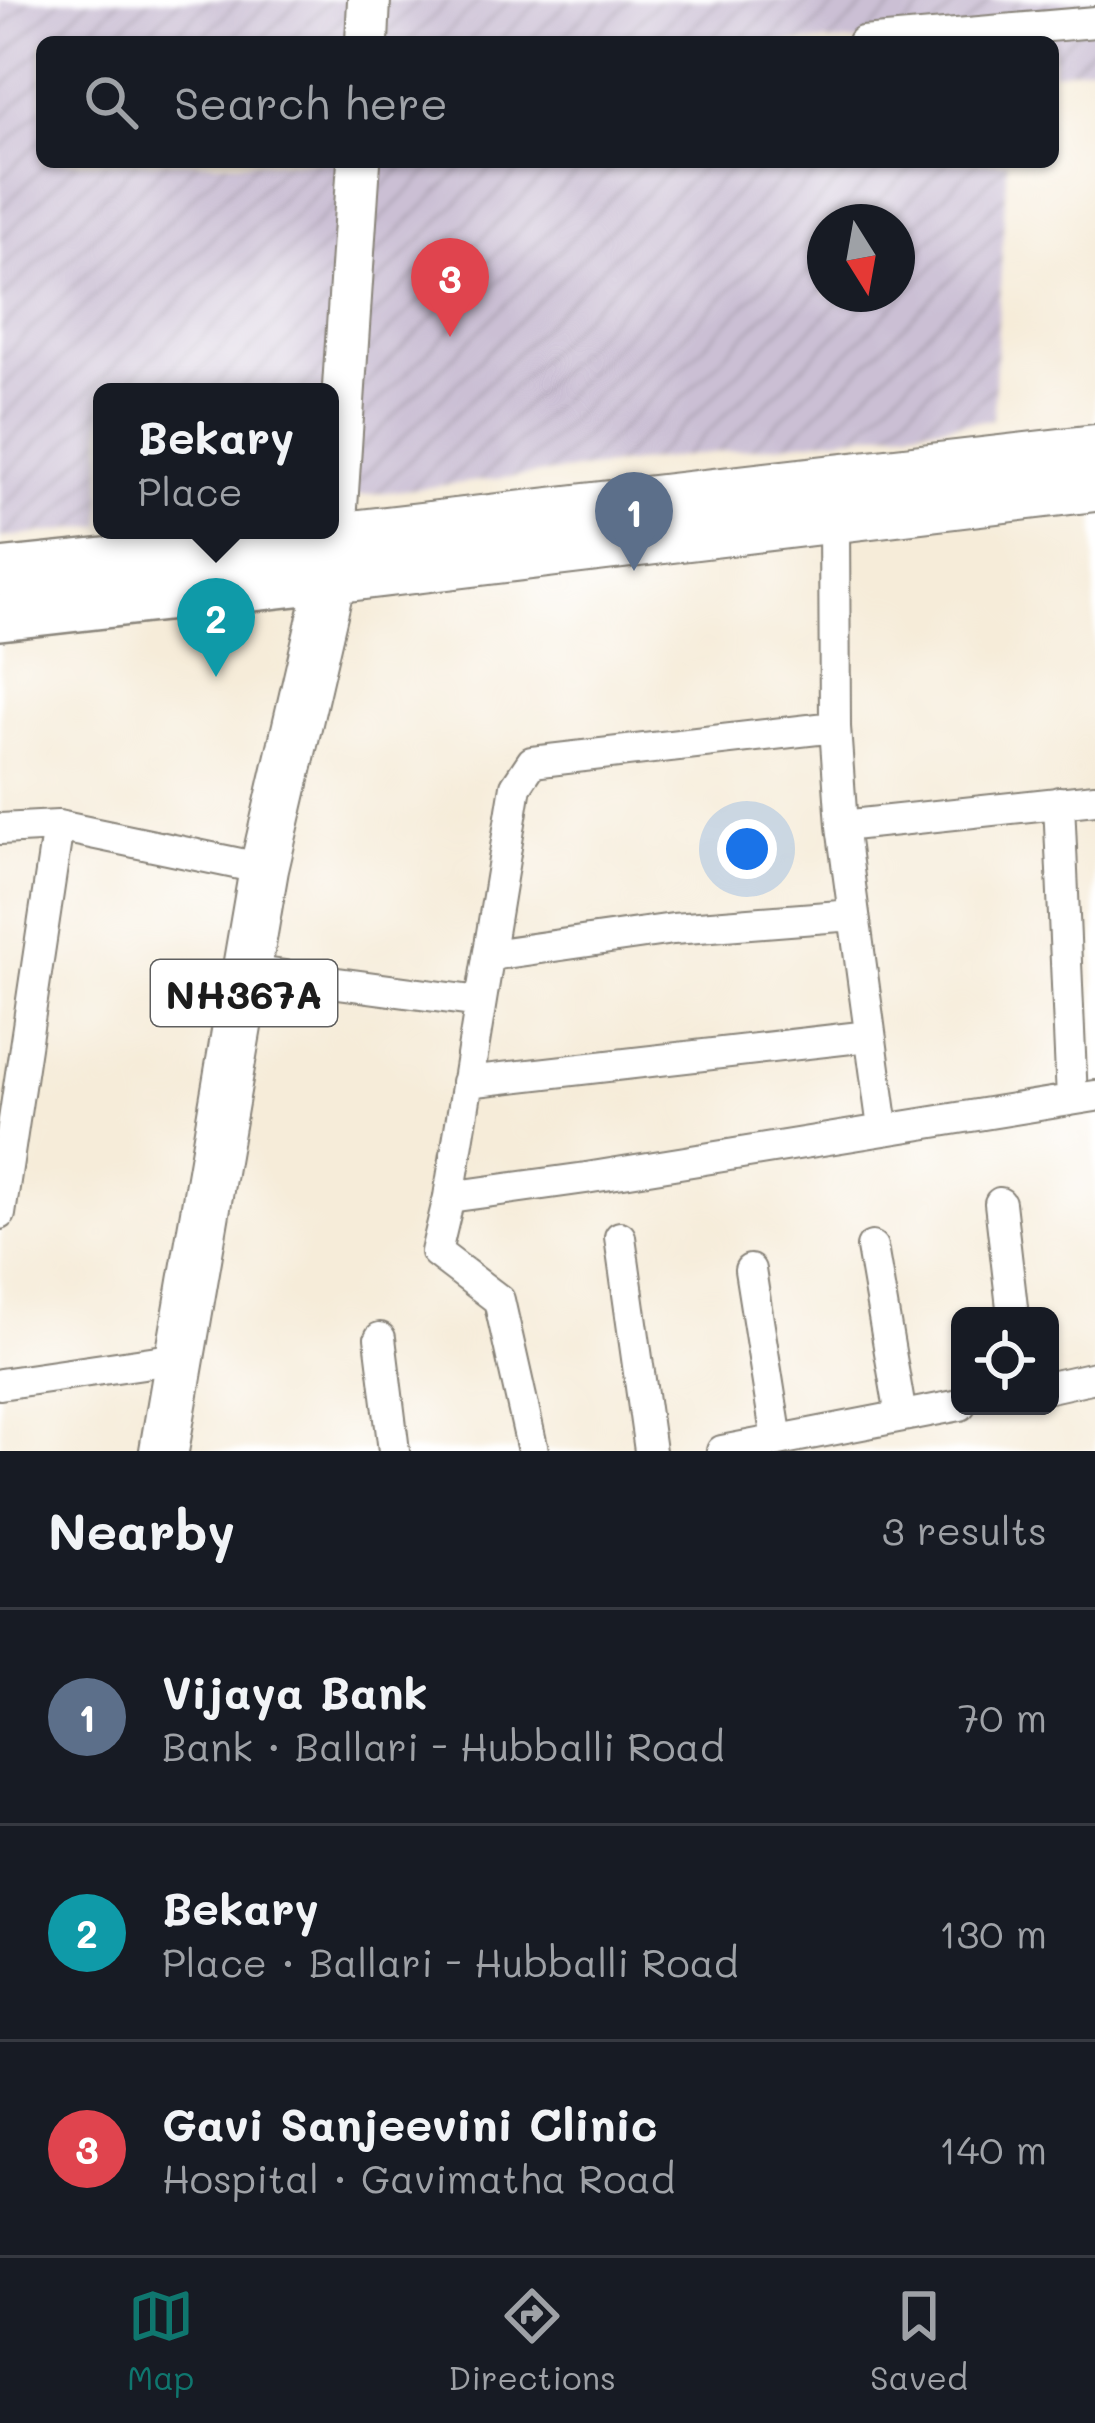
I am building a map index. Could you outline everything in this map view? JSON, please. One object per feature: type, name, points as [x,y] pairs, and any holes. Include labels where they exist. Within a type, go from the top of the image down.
[{"type":"highway","points":[[332,558],[772,505],[1095,449]]},
{"type":"highway","points":[[772,505],[834,519],[1095,487]]},
{"type":"highway","name":"NH367A","points":[[164,1451],[264,869],[332,558]]},
{"type":"main road","points":[[367,36],[369,0]]},
{"type":"main road","points":[[339,455],[359,168]]},
{"type":"main road","points":[[332,558],[333,539]]},
{"type":"main road","points":[[0,572],[332,558]]},
{"type":"main road","points":[[0,617],[332,558]]},
{"type":"street","points":[[933,36],[1095,22]]},
{"type":"street","points":[[834,519],[835,727],[842,826],[884,1128]]},
{"type":"street","points":[[532,1451],[499,1300],[436,1252],[516,786],[532,762],[835,727]]},
{"type":"street","points":[[842,826],[1095,800]]},
{"type":"street","points":[[449,1197],[1084,1097],[1059,802]]},
{"type":"street","points":[[0,1214],[15,1017],[58,826]]},
{"type":"street","points":[[0,829],[58,826],[264,869]]},
{"type":"street","points":[[490,955],[673,929],[853,915]]},
{"type":"street","points":[[248,971],[479,1002]]},
{"type":"street","points":[[467,1082],[869,1036]]},
{"type":"street","points":[[1000,1203],[1012,1307]]},
{"type":"street","points":[[620,1238],[650,1451]]},
{"type":"street","points":[[872,1246],[901,1416]]},
{"type":"street","points":[[750,1270],[777,1440]]},
{"type":"street","points":[[380,1338],[394,1451]]},
{"type":"street","points":[[0,1384],[178,1358]]},
{"type":"street","points":[[1059,1385],[1095,1377]]},
{"type":"street","points":[[722,1451],[951,1407]]},
{"type":"shaded area","points":[[0,0],[1095,0],[1095,65],[1059,72],[1059,36],[36,36],[36,168],[1007,168],[993,419],[339,498],[339,383],[93,383],[93,527],[0,538]]},
{"type":"place","name":"Gavi Sanjeevini Clinic","points":[[450,337]]},
{"type":"place","name":"Vijaya Bank","points":[[634,571]]},
{"type":"place","name":"Bekary","points":[[216,677]]}]
